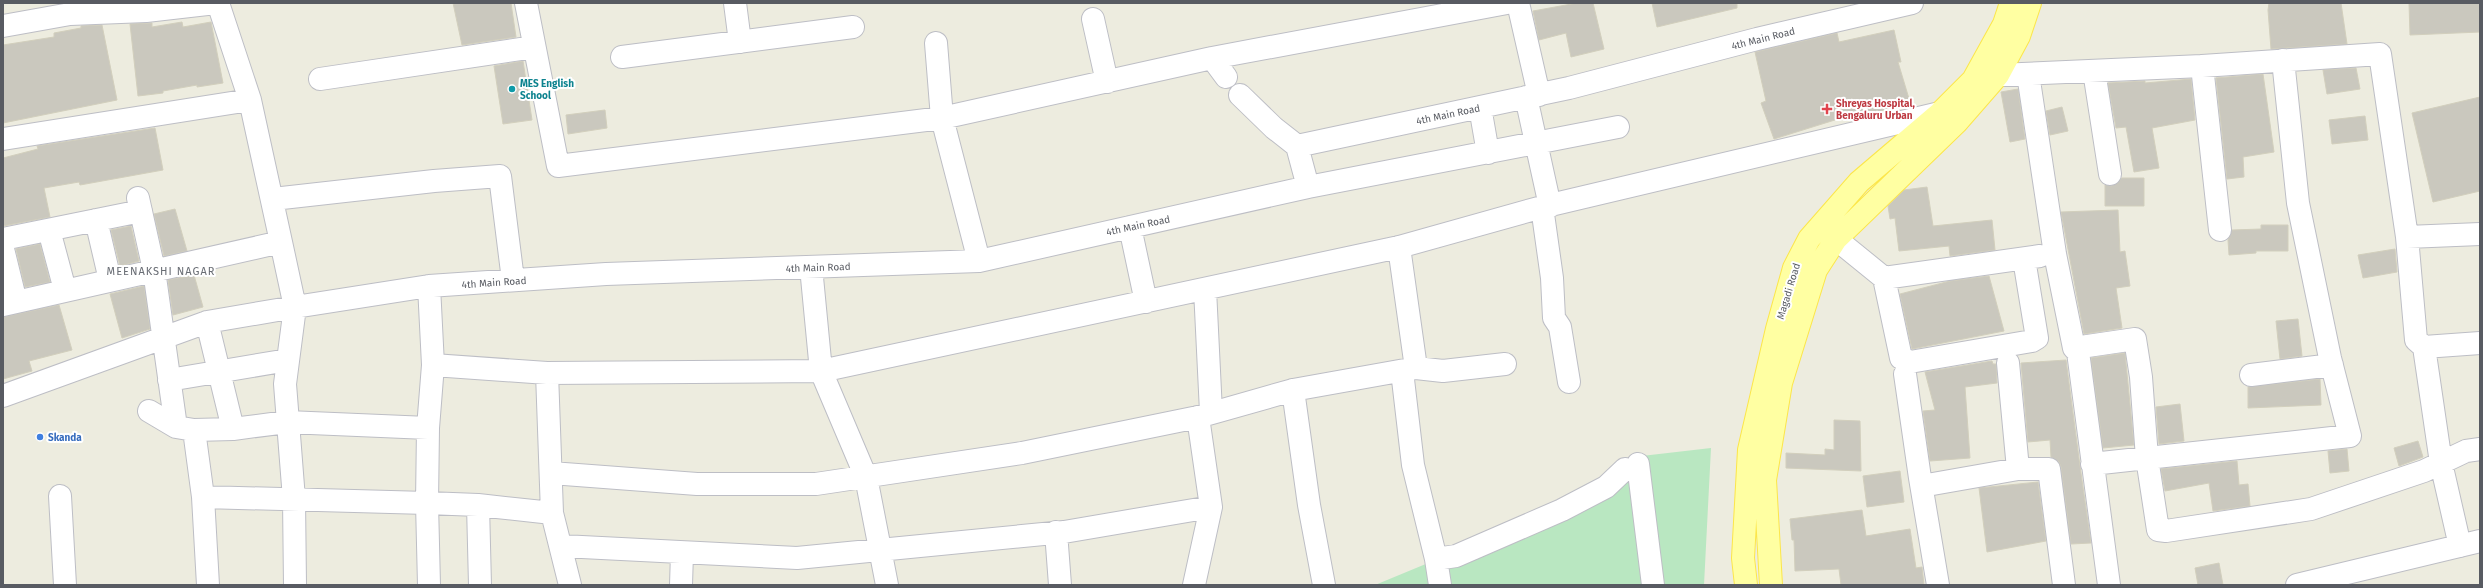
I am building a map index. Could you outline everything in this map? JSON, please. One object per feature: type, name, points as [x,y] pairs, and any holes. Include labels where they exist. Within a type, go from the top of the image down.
[{"type":"main road","name":"Magadi Road","points":[[1771,585],[1765,480],[1781,383],[1816,270],[1836,239],[1948,118],[1973,80],[2004,24],[2011,3]]},
{"type":"main road","name":"Magadi Road","points":[[1746,585],[1743,558],[1749,450],[1777,328],[1794,268],[1809,239],[1859,182],[1948,118],[1998,75],[2019,36],[2030,3]]},
{"type":"street","points":[[3,26],[70,14],[122,8],[217,3],[250,100],[273,199],[295,307],[285,384],[294,500],[295,585]]},
{"type":"street","points":[[526,3],[558,166],[942,118],[1212,58],[1507,3]]},
{"type":"street","points":[[735,3],[740,42]]},
{"type":"street","points":[[1518,3],[1532,96],[1536,143],[1546,206],[1554,318],[1560,327],[1569,382]]},
{"type":"street","name":"4th Main Road","points":[[1297,146],[1532,96],[1757,39],[1912,3]]},
{"type":"street","points":[[1093,19],[1107,82]]},
{"type":"street","points":[[622,57],[853,27]]},
{"type":"street","points":[[936,43],[942,118],[979,261]]},
{"type":"street","points":[[320,79],[534,47]]},
{"type":"street","points":[[1998,75],[2202,66],[2380,54],[2407,237],[2416,340],[2424,347],[2442,463],[2470,544],[2297,585]]},
{"type":"street","points":[[1212,58],[1226,77]]},
{"type":"street","points":[[2092,464],[2350,436],[2332,365],[2298,203],[2283,60]]},
{"type":"street","points":[[2202,66],[2220,230]]},
{"type":"street","points":[[2094,71],[2110,174]]},
{"type":"street","points":[[2028,74],[2055,254],[2074,348],[2078,352],[2109,585]]},
{"type":"street","points":[[1240,95],[1274,128],[1297,146],[1308,187]]},
{"type":"street","points":[[3,139],[250,100]]},
{"type":"street","points":[[1480,107],[1488,153]]},
{"type":"street","points":[[433,365],[547,373],[820,371],[1146,302],[1399,246],[1546,206],[1948,118]]},
{"type":"street","name":"4th Main Road","points":[[3,396],[164,339],[207,322],[295,307],[429,286],[513,280],[606,274],[979,261],[1308,187],[1618,127]]},
{"type":"street","points":[[273,199],[434,181],[500,176],[513,280]]},
{"type":"street","points":[[3,239],[96,220],[139,204],[154,270],[169,380],[185,428],[203,497],[208,585]]},
{"type":"street","points":[[96,220],[110,280]]},
{"type":"street","points":[[1130,227],[1146,302]]},
{"type":"street","points":[[49,230],[65,290]]},
{"type":"street","points":[[2407,237],[2480,234]]},
{"type":"street","points":[[1836,239],[1884,278],[1901,358],[1910,362],[2032,341],[2037,338],[2024,259]]},
{"type":"street","points":[[3,250],[10,303],[281,242]]},
{"type":"street","points":[[1399,246],[1409,370],[1413,465],[1436,558],[1440,585]]},
{"type":"street","points":[[1884,278],[2055,254]]},
{"type":"street","points":[[811,267],[820,371],[866,477],[887,585]]},
{"type":"street","points":[[429,286],[433,365],[428,428],[427,503],[429,585]]},
{"type":"street","points":[[1194,585],[1211,507],[1204,415],[1205,289]]},
{"type":"street","points":[[207,322],[233,428]]},
{"type":"street","points":[[2074,348],[2135,339],[2141,377],[2147,458],[2156,525],[2158,530],[2166,531],[2311,509],[2424,471],[2466,451],[2480,449]]},
{"type":"street","points":[[2424,347],[2480,343]]},
{"type":"street","points":[[169,380],[288,360]]},
{"type":"street","points":[[551,473],[697,484],[816,484],[1022,453],[1204,415],[1293,390],[1409,370],[1444,371],[1505,364]]},
{"type":"street","points":[[2008,364],[2018,469]]},
{"type":"street","points":[[2251,375],[2332,365]]},
{"type":"street","points":[[547,373],[552,513],[562,546],[570,585]]},
{"type":"street","points":[[1905,374],[1938,585]]},
{"type":"street","points":[[1293,390],[1324,585]]},
{"type":"street","points":[[149,411],[185,428],[233,428],[287,422],[428,428]]},
{"type":"street","points":[[1436,558],[1456,556],[1562,510],[1606,486],[1632,466],[1652,585]]},
{"type":"street","points":[[1922,484],[1927,485],[2018,469],[2049,469],[2059,559],[2064,585]]},
{"type":"street","points":[[60,496],[65,585]]},
{"type":"street","points":[[203,497],[478,505],[552,513]]},
{"type":"street","points":[[478,505],[480,585]]},
{"type":"street","points":[[562,546],[797,558],[1056,532],[1211,507]]},
{"type":"street","points":[[1056,532],[1060,585]]},
{"type":"street","points":[[681,585],[682,553]]},
{"type":"green space","points":[[1711,448],[1704,585],[1375,585],[1527,522],[1633,457]]},
{"type":"building","points":[[453,3],[511,3],[516,37],[462,45]]},
{"type":"building","points":[[1577,3],[1593,3],[1604,49],[1571,57],[1566,33],[1539,40],[1533,11]]},
{"type":"building","points":[[1652,3],[1737,3],[1737,8],[1657,27]]},
{"type":"building","points":[[2269,3],[2341,3],[2347,44],[2271,49],[2268,10]]},
{"type":"building","points":[[2409,3],[2480,3],[2480,32],[2410,35]]},
{"type":"building","points":[[182,22],[183,27],[211,22],[223,83],[197,87],[197,85],[163,91],[163,93],[138,96],[130,24],[152,23],[152,27]]},
{"type":"building","points":[[102,25],[117,100],[3,123],[3,45],[54,37],[54,33],[81,28],[81,26]]},
{"type":"building","points":[[1894,30],[1901,62],[1898,62],[1910,102],[1856,119],[1854,114],[1774,139],[1761,103],[1766,101],[1755,52],[1837,33],[1839,42]]},
{"type":"building","name":"MES English School","points":[[523,61],[532,120],[503,124],[494,66]]},
{"type":"building","points":[[2356,68],[2360,89],[2327,94],[2323,70]]},
{"type":"building","points":[[2263,74],[2274,152],[2243,157],[2244,177],[2227,179],[2216,78]]},
{"type":"building","points":[[2191,79],[2195,120],[2152,128],[2159,168],[2134,172],[2126,127],[2116,128],[2108,83],[2145,81],[2145,83]]},
{"type":"building","points":[[2018,89],[2025,139],[2010,142],[2001,92]]},
{"type":"building","points":[[2480,97],[2480,191],[2433,202],[2412,113]]},
{"type":"building","points":[[2062,107],[2068,131],[2050,135],[2046,111]]},
{"type":"building","points":[[605,110],[607,128],[568,134],[566,115]]},
{"type":"building","points":[[2365,116],[2368,140],[2332,144],[2329,120]]},
{"type":"building","points":[[155,128],[163,170],[80,185],[79,182],[44,188],[50,217],[3,226],[3,158],[38,149],[37,146]]},
{"type":"building","points":[[2122,178],[2144,178],[2144,206],[2105,206],[2105,185],[2112,186]]},
{"type":"building","points":[[1927,187],[1933,226],[1992,220],[1995,250],[1950,256],[1949,246],[1899,251],[1895,218],[1890,219],[1888,206],[1904,190]]},
{"type":"building","points":[[175,209],[187,251],[164,256],[154,214]]},
{"type":"building","points":[[2118,210],[2120,252],[2125,251],[2130,286],[2116,288],[2122,328],[2084,334],[2061,212]]},
{"type":"building","points":[[2261,225],[2288,225],[2288,251],[2256,251],[2256,253],[2229,255],[2228,240],[2232,230],[2261,229]]},
{"type":"building","points":[[131,226],[139,261],[120,266],[111,230]]},
{"type":"building","points":[[40,244],[50,282],[25,287],[16,249]]},
{"type":"building","points":[[2395,249],[2397,272],[2363,278],[2358,255]]},
{"type":"building","points":[[194,275],[203,307],[173,315],[168,280]]},
{"type":"building","points":[[1989,276],[2004,331],[1912,349],[1900,294],[1950,281]]},
{"type":"building","points":[[144,286],[150,329],[122,338],[110,294]]},
{"type":"building","points":[[59,305],[72,350],[29,361],[32,371],[3,379],[3,317]]},
{"type":"building","points":[[2298,319],[2302,356],[2280,359],[2276,321]]},
{"type":"building","points":[[2125,353],[2134,445],[2103,448],[2091,358]]},
{"type":"building","points":[[2066,360],[2091,543],[2071,544],[2061,467],[2059,462],[2051,457],[2050,440],[2028,442],[2021,363]]},
{"type":"building","points":[[1992,361],[1993,364],[1996,364],[1997,383],[1965,387],[1970,458],[1930,461],[1923,411],[1935,410],[1925,372]]},
{"type":"building","points":[[2320,379],[2321,405],[2248,408],[2248,387]]},
{"type":"building","points":[[2180,404],[2184,441],[2159,444],[2156,407]]},
{"type":"building","points":[[1834,420],[1860,421],[1861,471],[1786,468],[1786,453],[1825,455],[1825,449],[1834,450]]},
{"type":"building","points":[[2418,441],[2423,457],[2399,466],[2394,448]]},
{"type":"building","points":[[2347,449],[2349,471],[2330,473],[2328,451]]},
{"type":"building","points":[[2237,461],[2239,485],[2248,484],[2250,506],[2213,511],[2209,483],[2165,491],[2161,469]]},
{"type":"building","points":[[1900,471],[1904,502],[1867,507],[1863,476]]},
{"type":"building","points":[[2038,482],[2046,541],[1987,552],[1979,488]]},
{"type":"building","points":[[1862,510],[1866,536],[1910,529],[1916,568],[1922,567],[1924,585],[1841,585],[1839,569],[1795,571],[1794,540],[1792,540],[1790,519]]},
{"type":"building","points":[[2219,563],[2223,585],[2198,585],[2195,568]]},
{"type":"place","name":"MES English School","points":[[512,89]]},
{"type":"place","name":"Shreyas Hospital, Bengaluru Urban","points":[[1827,109]]},
{"type":"place","name":"Skanda","points":[[40,437]]},
{"type":"district","name":"MEENAKSHI NAGAR","points":[[161,271]]}]
